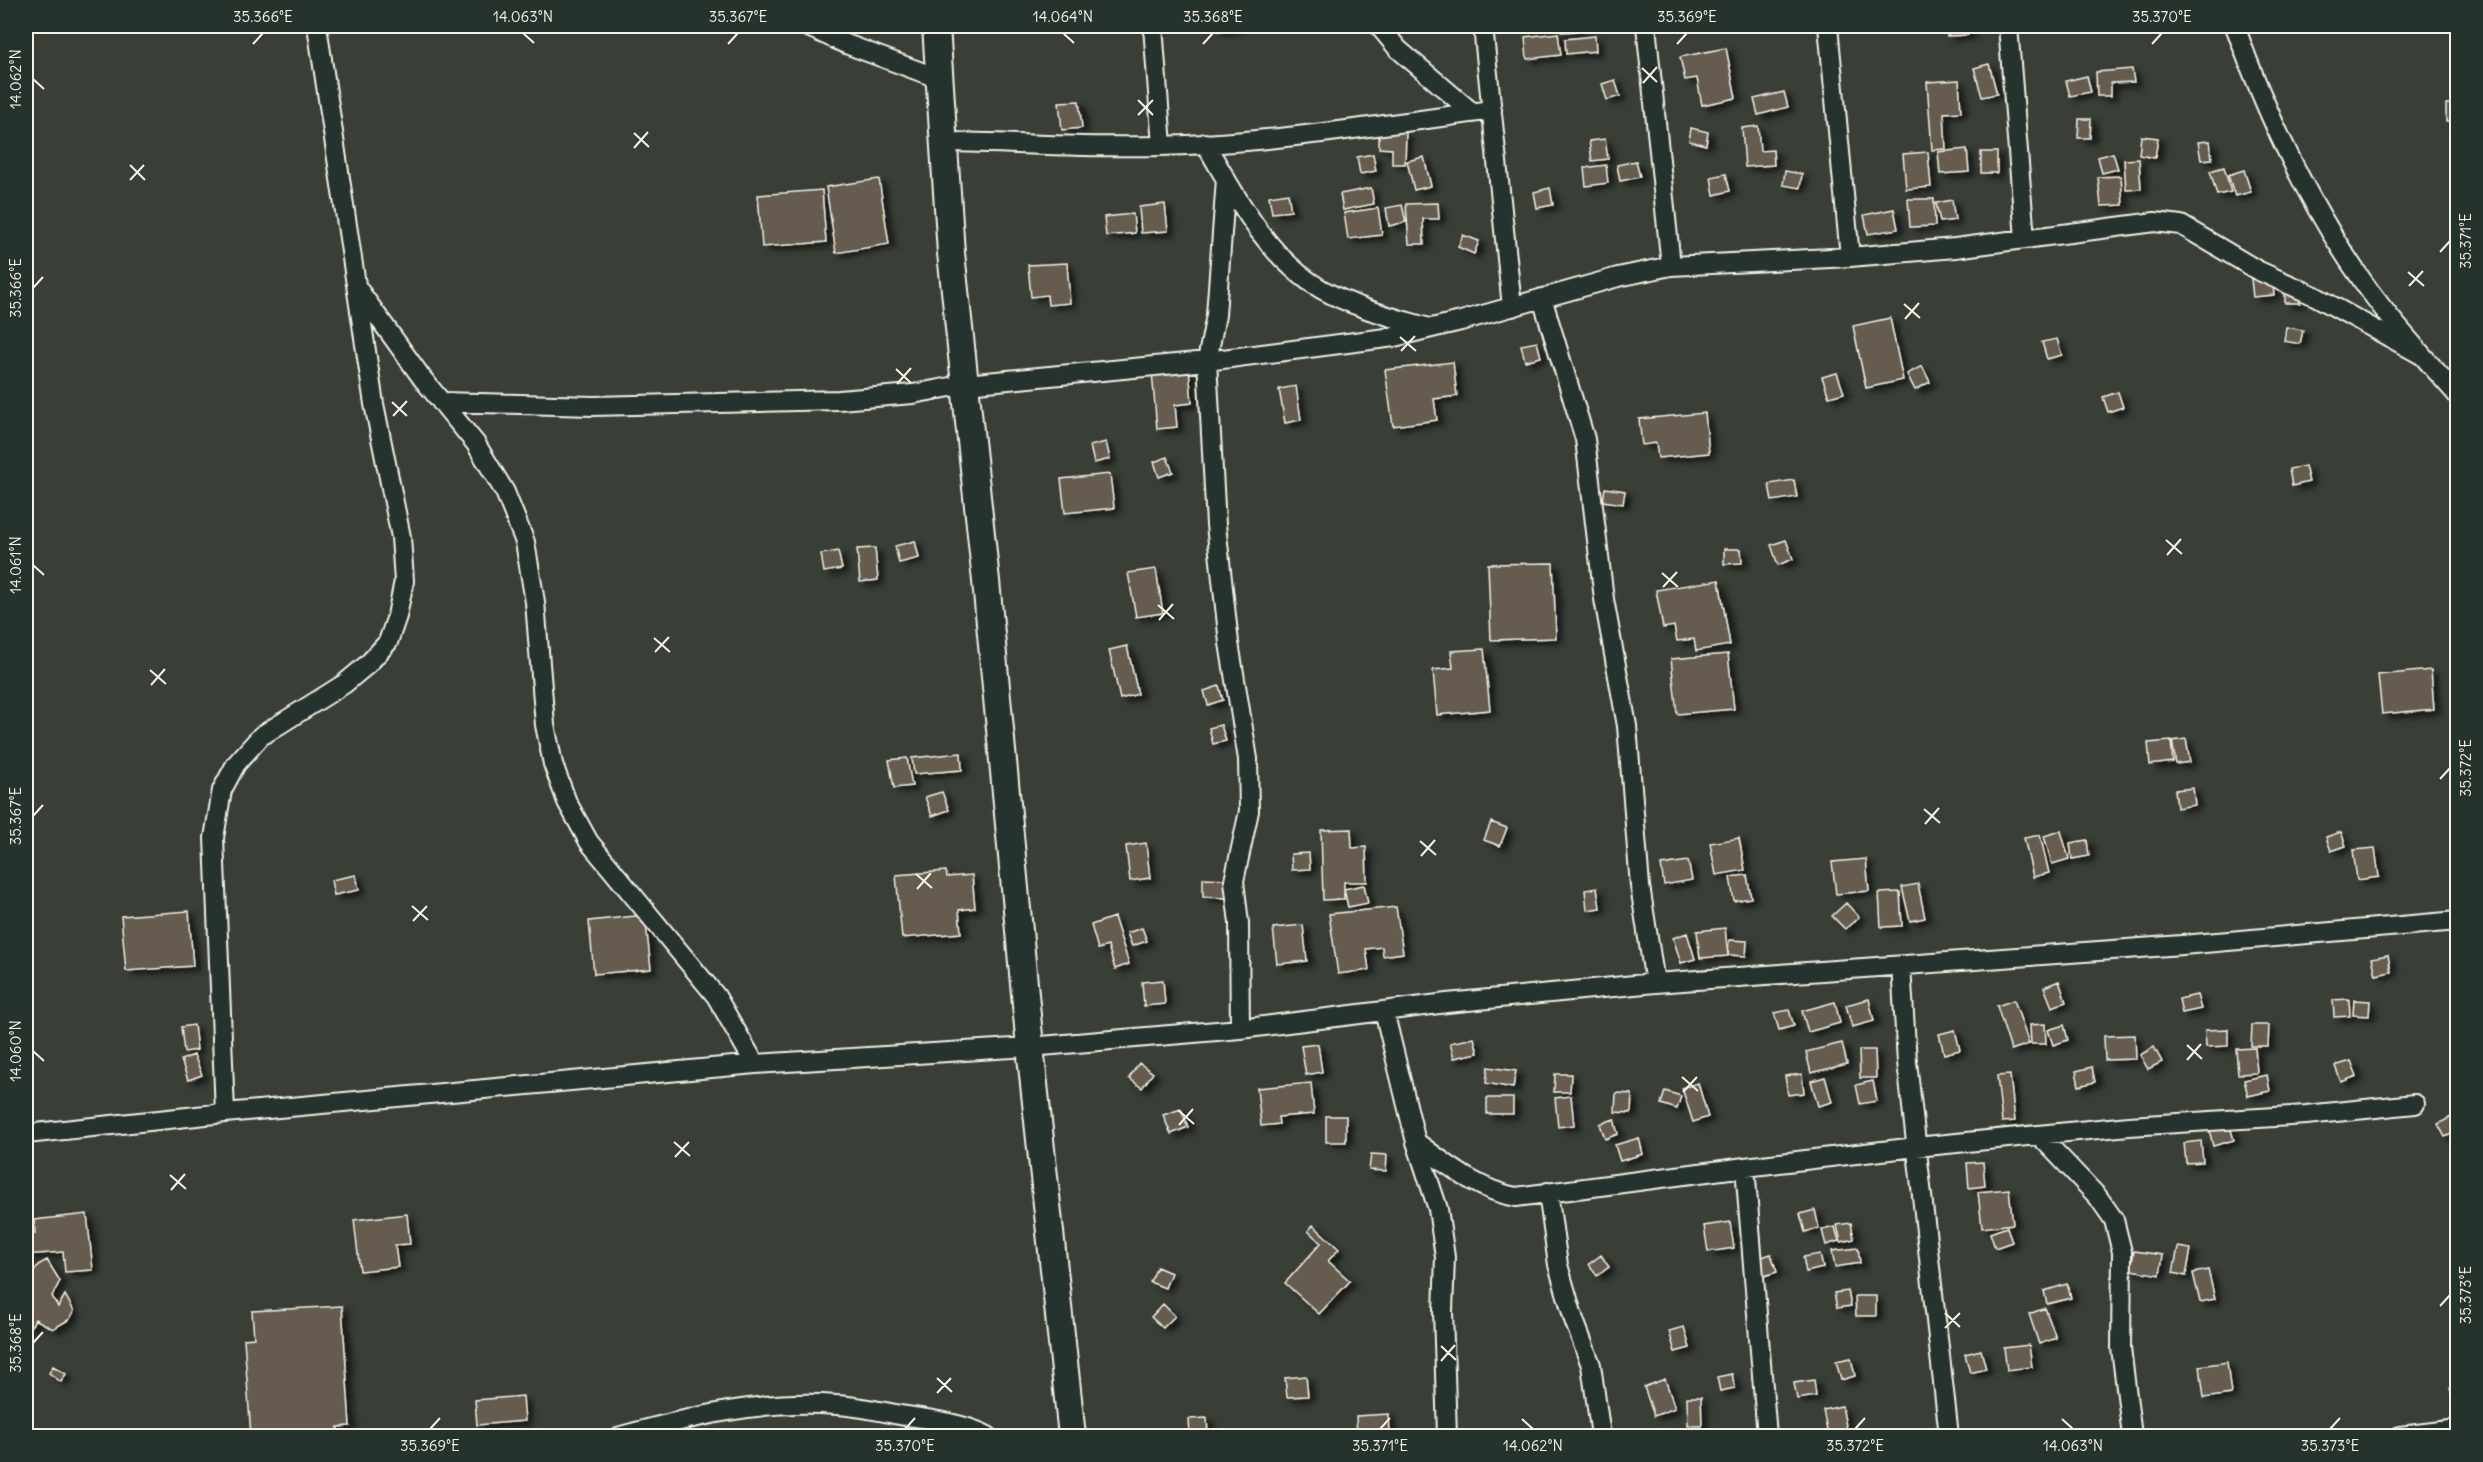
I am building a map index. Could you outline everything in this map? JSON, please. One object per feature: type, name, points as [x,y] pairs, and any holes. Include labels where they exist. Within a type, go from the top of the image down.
[{"type":"street","points":[[225,1113],[214,838],[222,790],[236,764],[261,736],[344,684],[368,664],[388,642],[397,616],[404,581],[401,537],[374,404],[317,26]]},
{"type":"street","points":[[806,26],[846,44],[940,79]]},
{"type":"street","points":[[936,26],[951,253],[966,384],[1030,1047],[1072,1437]]},
{"type":"street","points":[[1153,26],[1162,146]]},
{"type":"street","points":[[1379,26],[1398,50],[1473,113]]},
{"type":"street","points":[[1483,26],[1512,307]]},
{"type":"street","points":[[1646,26],[1671,266]]},
{"type":"street","points":[[1828,26],[1851,257]]},
{"type":"street","points":[[2008,26],[2025,239]]},
{"type":"street","points":[[2235,26],[2273,122],[2301,181],[2363,281],[2388,315],[2457,396]]},
{"type":"street","points":[[945,142],[1081,147],[1162,146],[1318,134],[1492,110]]},
{"type":"street","points":[[1204,143],[1259,230],[1284,260],[1320,288],[1363,309],[1431,328]]},
{"type":"street","points":[[1226,179],[1216,315],[1207,361],[1219,549],[1228,643],[1248,759],[1249,811],[1234,881],[1239,923],[1240,1029]]},
{"type":"street","points":[[441,402],[593,406],[828,401],[914,394],[966,384],[1207,361],[1394,337],[1618,277],[1671,266],[1851,257],[1955,248],[2155,222],[2181,225],[2257,270],[2315,296],[2423,356]]},
{"type":"street","points":[[355,285],[441,402],[476,444],[505,492],[525,542],[534,602],[545,725],[553,764],[567,802],[589,842],[716,996],[755,1065]]},
{"type":"street","points":[[1542,298],[1585,439],[1602,589],[1627,726],[1640,886],[1655,983]]},
{"type":"street","points":[[26,1134],[225,1113],[755,1065],[1030,1047],[1240,1029],[1447,1003],[1655,983],[2182,945],[2457,921]]},
{"type":"street","points":[[1901,966],[1907,1062],[1948,1437]]},
{"type":"street","points":[[1384,1011],[1416,1142],[1438,1209],[1445,1257],[1443,1311],[1448,1437]]},
{"type":"street","points":[[1416,1142],[1476,1184],[1495,1193],[1516,1197],[1916,1147],[2415,1104]]},
{"type":"street","points":[[2039,1135],[2098,1197],[2114,1220],[2122,1252],[2121,1348],[2132,1437]]},
{"type":"street","points":[[1745,1167],[1767,1437]]},
{"type":"street","points":[[1548,1192],[1558,1265],[1574,1320],[1591,1365],[1601,1437]]},
{"type":"street","points":[[621,1437],[706,1413],[772,1405],[836,1405],[920,1418],[977,1431],[988,1437]]},
{"type":"street","points":[[2400,1437],[2457,1429]]},
{"type":"building","points":[[1217,26],[1238,26],[1238,27],[1218,31]]},
{"type":"building","points":[[1561,26],[1577,26],[1578,31],[1561,32]]},
{"type":"building","points":[[1946,26],[1967,26],[1968,35],[1947,36]]},
{"type":"building","points":[[1558,33],[1561,55],[1527,59],[1525,37]]},
{"type":"building","points":[[1595,36],[1596,51],[1566,54],[1565,39]]},
{"type":"building","points":[[1726,48],[1736,98],[1702,105],[1697,78],[1685,80],[1680,57]]},
{"type":"building","points":[[1989,64],[1997,94],[1982,97],[1974,68]]},
{"type":"building","points":[[2132,69],[2134,82],[2111,83],[2111,96],[2097,96],[2096,72]]},
{"type":"building","points":[[2087,76],[2091,92],[2070,96],[2066,81]]},
{"type":"building","points":[[1615,80],[1620,96],[1607,100],[1602,84]]},
{"type":"building","points":[[1959,80],[1961,112],[1944,113],[1946,149],[1932,150],[1927,82]]},
{"type":"building","points":[[1784,92],[1788,107],[1758,115],[1754,99]]},
{"type":"building","points":[[1079,101],[1082,128],[1062,130],[1059,102]]},
{"type":"building","points":[[2446,104],[2458,104],[2458,122],[2446,122]]},
{"type":"building","points":[[2079,119],[2091,119],[2090,138],[2078,138]]},
{"type":"building","points":[[1758,126],[1760,151],[1773,150],[1774,165],[1745,167],[1742,128]]},
{"type":"building","points":[[1691,128],[1708,132],[1706,145],[1689,141]]},
{"type":"building","points":[[1379,131],[1406,132],[1405,164],[1392,164],[1392,149],[1379,148]]},
{"type":"building","points":[[2141,136],[2158,138],[2155,158],[2139,155]]},
{"type":"building","points":[[1605,139],[1608,159],[1592,161],[1589,141]]},
{"type":"building","points":[[2210,141],[2212,159],[2201,160],[2198,142]]},
{"type":"building","points":[[1967,149],[1969,172],[1940,174],[1938,152]]},
{"type":"building","points":[[1928,152],[1931,187],[1906,189],[1903,154]]},
{"type":"building","points":[[1981,152],[1997,152],[1997,173],[1981,173]]},
{"type":"building","points":[[2113,153],[2118,169],[2102,173],[2098,157]]},
{"type":"building","points":[[1373,154],[1376,171],[1360,174],[1357,157]]},
{"type":"building","points":[[1424,157],[1431,186],[1414,190],[1407,161]]},
{"type":"building","points":[[2139,159],[2141,189],[2126,190],[2124,160]]},
{"type":"building","points":[[1636,161],[1640,177],[1620,181],[1617,165]]},
{"type":"building","points":[[1606,165],[1608,183],[1586,186],[1584,168]]},
{"type":"building","points":[[2224,167],[2231,192],[2217,195],[2210,171]]},
{"type":"building","points":[[2244,170],[2251,192],[2235,196],[2228,175]]},
{"type":"building","points":[[1785,171],[1802,174],[1800,188],[1783,185]]},
{"type":"building","points":[[1726,174],[1730,191],[1714,195],[1711,177]]},
{"type":"building","points":[[2121,176],[2123,205],[2101,206],[2098,177]]},
{"type":"building","points":[[879,179],[889,244],[836,253],[826,187]]},
{"type":"building","points":[[1371,188],[1374,204],[1343,210],[1340,194]]},
{"type":"building","points":[[1550,188],[1553,205],[1537,208],[1534,192]]},
{"type":"building","points":[[822,190],[826,242],[762,247],[758,195]]},
{"type":"building","points":[[1288,193],[1291,211],[1272,213],[1269,196]]},
{"type":"building","points":[[1908,199],[1934,199],[1935,226],[1910,227]]},
{"type":"building","points":[[1952,200],[1955,220],[1940,222],[1936,203]]},
{"type":"building","points":[[1438,203],[1439,219],[1423,219],[1424,244],[1409,244],[1406,204]]},
{"type":"building","points":[[1165,204],[1168,231],[1141,233],[1139,207]]},
{"type":"building","points":[[1402,205],[1406,222],[1389,226],[1386,208]]},
{"type":"building","points":[[1378,208],[1382,235],[1348,239],[1344,213]]},
{"type":"building","points":[[1894,209],[1898,229],[1868,234],[1864,215]]},
{"type":"building","points":[[1133,214],[1135,233],[1106,236],[1104,217]]},
{"type":"building","points":[[1463,235],[1479,241],[1474,254],[1458,247]]},
{"type":"building","points":[[1067,263],[1070,303],[1048,305],[1047,295],[1031,297],[1028,265]]},
{"type":"building","points":[[2272,277],[2274,295],[2253,297],[2251,279]]},
{"type":"building","points":[[2285,284],[2299,284],[2300,303],[2285,303]]},
{"type":"building","points":[[1890,318],[1903,380],[1866,388],[1853,326]]},
{"type":"building","points":[[2286,327],[2303,330],[2300,344],[2284,341]]},
{"type":"building","points":[[2057,339],[2062,355],[2047,359],[2042,342]]},
{"type":"building","points":[[1537,342],[1541,357],[1525,361],[1521,345]]},
{"type":"building","points":[[1453,362],[1457,396],[1434,399],[1437,420],[1393,426],[1385,370]]},
{"type":"building","points":[[1922,366],[1930,382],[1915,390],[1907,374]]},
{"type":"building","points":[[1189,369],[1192,403],[1175,405],[1177,427],[1157,429],[1152,372]]},
{"type":"building","points":[[1837,373],[1844,393],[1829,397],[1822,377]]},
{"type":"building","points":[[1296,386],[1301,420],[1285,423],[1279,389]]},
{"type":"building","points":[[2118,392],[2123,407],[2108,412],[2103,397]]},
{"type":"building","points":[[1705,413],[1709,453],[1658,458],[1656,443],[1642,445],[1639,419]]},
{"type":"building","points":[[1106,442],[1110,459],[1094,463],[1090,446]]},
{"type":"building","points":[[1167,457],[1173,472],[1159,477],[1154,462]]},
{"type":"building","points":[[2305,466],[2309,482],[2292,486],[2289,469]]},
{"type":"building","points":[[1110,474],[1114,508],[1065,513],[1061,479]]},
{"type":"building","points":[[1794,480],[1797,497],[1772,501],[1769,484]]},
{"type":"building","points":[[1605,488],[1625,491],[1623,504],[1603,501]]},
{"type":"building","points":[[1786,540],[1793,559],[1778,565],[1771,545]]},
{"type":"building","points":[[915,541],[919,558],[899,563],[895,546]]},
{"type":"building","points":[[875,548],[878,580],[860,582],[857,549]]},
{"type":"building","points":[[1724,549],[1741,549],[1742,563],[1724,564]]},
{"type":"building","points":[[838,551],[842,569],[824,572],[821,554]]},
{"type":"building","points":[[1553,563],[1556,638],[1491,640],[1488,564]]},
{"type":"building","points":[[1156,569],[1163,613],[1136,617],[1128,573]]},
{"type":"building","points":[[1719,580],[1730,645],[1696,651],[1694,639],[1677,641],[1674,626],[1663,628],[1656,590]]},
{"type":"building","points":[[1127,646],[1138,694],[1120,699],[1109,650]]},
{"type":"building","points":[[1484,649],[1490,710],[1437,715],[1433,670],[1453,668],[1451,651]]},
{"type":"building","points":[[1728,654],[1734,709],[1677,714],[1671,659]]},
{"type":"building","points":[[2431,670],[2434,709],[2382,714],[2378,675]]},
{"type":"building","points":[[1219,686],[1223,700],[1208,705],[1204,691]]},
{"type":"building","points":[[1221,725],[1226,741],[1213,744],[1209,728]]},
{"type":"building","points":[[2458,733],[2458,755],[2454,756],[2451,734]]},
{"type":"building","points":[[2186,739],[2190,762],[2176,764],[2172,741]]},
{"type":"building","points":[[2171,741],[2173,762],[2150,765],[2148,743]]},
{"type":"building","points":[[961,753],[962,770],[914,774],[912,758]]},
{"type":"building","points":[[907,758],[912,786],[894,788],[889,760]]},
{"type":"building","points":[[2193,788],[2195,805],[2177,808],[2175,790]]},
{"type":"building","points":[[942,792],[949,810],[932,816],[925,797]]},
{"type":"building","points":[[1491,822],[1507,828],[1500,846],[1484,840]]},
{"type":"building","points":[[1351,829],[1352,848],[1366,847],[1367,882],[1344,882],[1344,899],[1323,900],[1321,830]]},
{"type":"building","points":[[2061,831],[2069,859],[2052,864],[2044,836]]},
{"type":"building","points":[[2341,832],[2346,846],[2331,851],[2326,837]]},
{"type":"building","points":[[2040,835],[2049,873],[2033,877],[2024,838]]},
{"type":"building","points":[[1739,838],[1745,870],[1716,875],[1710,843]]},
{"type":"building","points":[[2087,840],[2089,856],[2072,859],[2070,843]]},
{"type":"building","points":[[1146,843],[1150,878],[1130,881],[1126,846]]},
{"type":"building","points":[[2375,848],[2379,877],[2357,880],[2353,850]]},
{"type":"building","points":[[1309,853],[1310,869],[1292,870],[1291,854]]},
{"type":"building","points":[[1866,859],[1869,891],[1836,894],[1832,862]]},
{"type":"building","points":[[1688,861],[1692,880],[1664,885],[1661,865]]},
{"type":"building","points":[[946,871],[947,877],[972,875],[975,908],[959,910],[961,933],[902,938],[896,875]]},
{"type":"building","points":[[356,875],[359,890],[334,895],[331,880]]},
{"type":"building","points":[[1747,875],[1751,898],[1734,901],[1730,877]]},
{"type":"building","points":[[1203,878],[1227,879],[1227,898],[1203,897]]},
{"type":"building","points":[[1918,884],[1925,918],[1910,921],[1902,887]]},
{"type":"building","points":[[1364,885],[1368,903],[1348,907],[1344,889]]},
{"type":"building","points":[[1597,888],[1600,908],[1587,910],[1585,890]]},
{"type":"building","points":[[1900,892],[1902,926],[1881,927],[1879,893]]},
{"type":"building","points":[[1846,903],[1859,917],[1845,929],[1832,916]]},
{"type":"building","points":[[1396,907],[1403,953],[1383,956],[1382,947],[1366,949],[1369,970],[1338,974],[1329,914]]},
{"type":"building","points":[[189,911],[193,966],[126,971],[121,916]]},
{"type":"building","points":[[645,915],[651,969],[594,974],[589,921]]},
{"type":"building","points":[[1114,917],[1129,964],[1115,969],[1108,946],[1098,949],[1091,925]]},
{"type":"building","points":[[1303,925],[1307,961],[1277,964],[1273,928]]},
{"type":"building","points":[[1142,928],[1147,941],[1132,946],[1127,933]]},
{"type":"building","points":[[1725,928],[1728,956],[1700,958],[1697,931]]},
{"type":"building","points":[[1687,933],[1695,959],[1681,963],[1673,938]]},
{"type":"building","points":[[1729,940],[1747,941],[1746,956],[1728,955]]},
{"type":"building","points":[[2388,955],[2391,972],[2376,975],[2372,958]]},
{"type":"building","points":[[1163,980],[1165,1004],[1144,1006],[1142,982]]},
{"type":"building","points":[[2059,981],[2066,1002],[2052,1007],[2044,987]]},
{"type":"building","points":[[2197,995],[2201,1009],[2182,1013],[2179,999]]},
{"type":"building","points":[[1869,999],[1874,1021],[1852,1027],[1846,1005]]},
{"type":"building","points":[[2349,999],[2350,1016],[2334,1017],[2333,1000]]},
{"type":"building","points":[[2014,1000],[2029,1044],[2011,1050],[1997,1006]]},
{"type":"building","points":[[2354,1000],[2370,1001],[2369,1016],[2353,1015]]},
{"type":"building","points":[[1835,1002],[1840,1023],[1808,1032],[1802,1011]]},
{"type":"building","points":[[1789,1010],[1794,1026],[1779,1030],[1774,1013]]},
{"type":"building","points":[[2045,1024],[2046,1044],[2031,1044],[2030,1025]]},
{"type":"building","points":[[194,1025],[197,1050],[184,1052],[181,1027]]},
{"type":"building","points":[[2064,1025],[2068,1040],[2053,1045],[2048,1030]]},
{"type":"building","points":[[2252,1025],[2269,1025],[2268,1046],[2251,1046]]},
{"type":"building","points":[[2228,1029],[2228,1046],[2206,1047],[2205,1030]]},
{"type":"building","points":[[1955,1030],[1960,1050],[1944,1054],[1939,1034]]},
{"type":"building","points":[[2135,1035],[2136,1059],[2105,1060],[2104,1036]]},
{"type":"building","points":[[1474,1038],[1478,1053],[1454,1058],[1450,1043]]},
{"type":"building","points":[[1842,1043],[1847,1064],[1811,1073],[1806,1052]]},
{"type":"building","points":[[1318,1044],[1322,1072],[1306,1075],[1301,1046]]},
{"type":"building","points":[[2154,1047],[2162,1062],[2148,1069],[2140,1055]]},
{"type":"building","points":[[2255,1048],[2257,1073],[2238,1074],[2236,1049]]},
{"type":"building","points":[[1859,1050],[1875,1050],[1876,1078],[1860,1078]]},
{"type":"building","points":[[194,1055],[202,1075],[188,1080],[181,1060]]},
{"type":"building","points":[[2351,1061],[2357,1076],[2341,1082],[2335,1066]]},
{"type":"building","points":[[1139,1063],[1153,1073],[1142,1088],[1129,1078]]},
{"type":"building","points":[[1488,1067],[1516,1071],[1513,1088],[1486,1083]]},
{"type":"building","points":[[2092,1067],[2095,1082],[2079,1086],[2076,1071]]},
{"type":"building","points":[[1555,1074],[1571,1074],[1570,1092],[1554,1092]]},
{"type":"building","points":[[1802,1074],[1804,1093],[1788,1095],[1785,1076]]},
{"type":"building","points":[[2010,1075],[2015,1121],[2002,1122],[1997,1076]]},
{"type":"building","points":[[2267,1075],[2270,1091],[2248,1096],[2244,1080]]},
{"type":"building","points":[[1825,1077],[1832,1102],[1818,1106],[1811,1081]]},
{"type":"building","points":[[1873,1081],[1877,1101],[1860,1104],[1856,1085]]},
{"type":"building","points":[[1311,1083],[1314,1114],[1278,1117],[1279,1124],[1261,1126],[1257,1088]]},
{"type":"building","points":[[1698,1083],[1708,1117],[1693,1122],[1682,1088]]},
{"type":"building","points":[[1665,1091],[1681,1096],[1677,1109],[1661,1104]]},
{"type":"building","points":[[1616,1093],[1632,1094],[1631,1113],[1615,1112]]},
{"type":"building","points":[[1571,1096],[1574,1125],[1558,1127],[1555,1098]]},
{"type":"building","points":[[1487,1098],[1513,1098],[1513,1114],[1487,1114]]},
{"type":"building","points":[[1181,1109],[1188,1127],[1171,1134],[1163,1115]]},
{"type":"building","points":[[1326,1116],[1346,1116],[1346,1142],[1326,1142]]},
{"type":"building","points":[[2451,1117],[2458,1131],[2445,1137],[2438,1124]]},
{"type":"building","points":[[1614,1119],[1618,1134],[1605,1139],[1600,1124]]},
{"type":"building","points":[[2229,1123],[2234,1140],[2213,1146],[2209,1129]]},
{"type":"building","points":[[1639,1138],[1643,1154],[1620,1161],[1615,1145]]},
{"type":"building","points":[[2201,1141],[2203,1162],[2186,1163],[2184,1143]]},
{"type":"building","points":[[1371,1154],[1387,1155],[1386,1171],[1369,1170]]},
{"type":"building","points":[[1983,1162],[1985,1186],[1969,1188],[1967,1163]]},
{"type":"building","points":[[2009,1189],[2013,1224],[1982,1228],[1978,1192]]},
{"type":"building","points":[[1815,1210],[1819,1228],[1805,1232],[1800,1214]]},
{"type":"building","points":[[87,1214],[93,1270],[65,1272],[63,1252],[26,1255],[26,1234],[35,1233],[34,1220]]},
{"type":"building","points":[[407,1214],[410,1244],[395,1245],[398,1267],[360,1271],[354,1220]]},
{"type":"building","points":[[1730,1222],[1734,1248],[1708,1252],[1704,1226]]},
{"type":"building","points":[[1851,1223],[1854,1239],[1841,1242],[1837,1225]]},
{"type":"building","points":[[1313,1225],[1339,1249],[1328,1261],[1350,1281],[1319,1314],[1285,1283],[1321,1243],[1308,1231]]},
{"type":"building","points":[[1835,1227],[1839,1241],[1826,1245],[1822,1230]]},
{"type":"building","points":[[2007,1227],[2012,1242],[1995,1248],[1990,1233]]},
{"type":"building","points":[[2178,1247],[2191,1249],[2186,1276],[2173,1273]]},
{"type":"building","points":[[1858,1248],[1860,1263],[1835,1267],[1832,1251]]},
{"type":"building","points":[[2134,1251],[2163,1255],[2160,1275],[2131,1270]]},
{"type":"building","points":[[1771,1254],[1777,1272],[1761,1277],[1756,1259]]},
{"type":"building","points":[[1820,1254],[1823,1268],[1806,1272],[1803,1257]]},
{"type":"building","points":[[1601,1255],[1609,1267],[1597,1276],[1589,1264]]},
{"type":"building","points":[[47,1260],[60,1281],[52,1296],[58,1307],[65,1295],[74,1311],[70,1319],[53,1329],[35,1319],[26,1329],[26,1281],[28,1282],[38,1265]]},
{"type":"building","points":[[1157,1267],[1171,1273],[1165,1288],[1150,1282]]},
{"type":"building","points":[[2208,1270],[2215,1299],[2200,1302],[2193,1273]]},
{"type":"building","points":[[2067,1284],[2071,1298],[2047,1304],[2044,1291]]},
{"type":"building","points":[[1848,1291],[1851,1306],[1837,1308],[1834,1293]]},
{"type":"building","points":[[1855,1296],[1876,1296],[1876,1316],[1856,1316]]},
{"type":"building","points":[[1163,1304],[1175,1316],[1163,1328],[1151,1317]]},
{"type":"building","points":[[342,1306],[350,1426],[338,1427],[338,1436],[251,1436],[244,1339],[254,1338],[252,1311]]},
{"type":"building","points":[[2045,1308],[2056,1338],[2039,1344],[2029,1314]]},
{"type":"building","points":[[1684,1327],[1690,1348],[1675,1352],[1669,1331]]},
{"type":"building","points":[[2029,1345],[2032,1367],[2007,1370],[2004,1348]]},
{"type":"building","points":[[1981,1350],[1986,1369],[1970,1373],[1965,1354]]},
{"type":"building","points":[[1851,1358],[1855,1376],[1841,1380],[1836,1361]]},
{"type":"building","points":[[2227,1362],[2231,1394],[2204,1398],[2200,1366]]},
{"type":"building","points":[[53,1366],[66,1374],[61,1382],[49,1373]]},
{"type":"building","points":[[1732,1374],[1735,1388],[1720,1391],[1717,1377]]},
{"type":"building","points":[[1306,1376],[1308,1396],[1287,1397],[1285,1378]]},
{"type":"building","points":[[1665,1379],[1675,1408],[1654,1416],[1644,1387]]},
{"type":"building","points":[[1814,1380],[1816,1396],[1797,1399],[1794,1383]]},
{"type":"building","points":[[2458,1386],[2458,1401],[2454,1402],[2450,1388]]},
{"type":"building","points":[[523,1396],[525,1421],[477,1425],[475,1400]]},
{"type":"building","points":[[1687,1397],[1701,1397],[1702,1426],[1688,1426]]},
{"type":"building","points":[[1842,1406],[1848,1436],[1828,1436],[1823,1410]]},
{"type":"building","points":[[1389,1414],[1390,1436],[1357,1436],[1356,1416]]},
{"type":"building","points":[[1207,1418],[1208,1436],[1190,1436],[1189,1419]]}]
